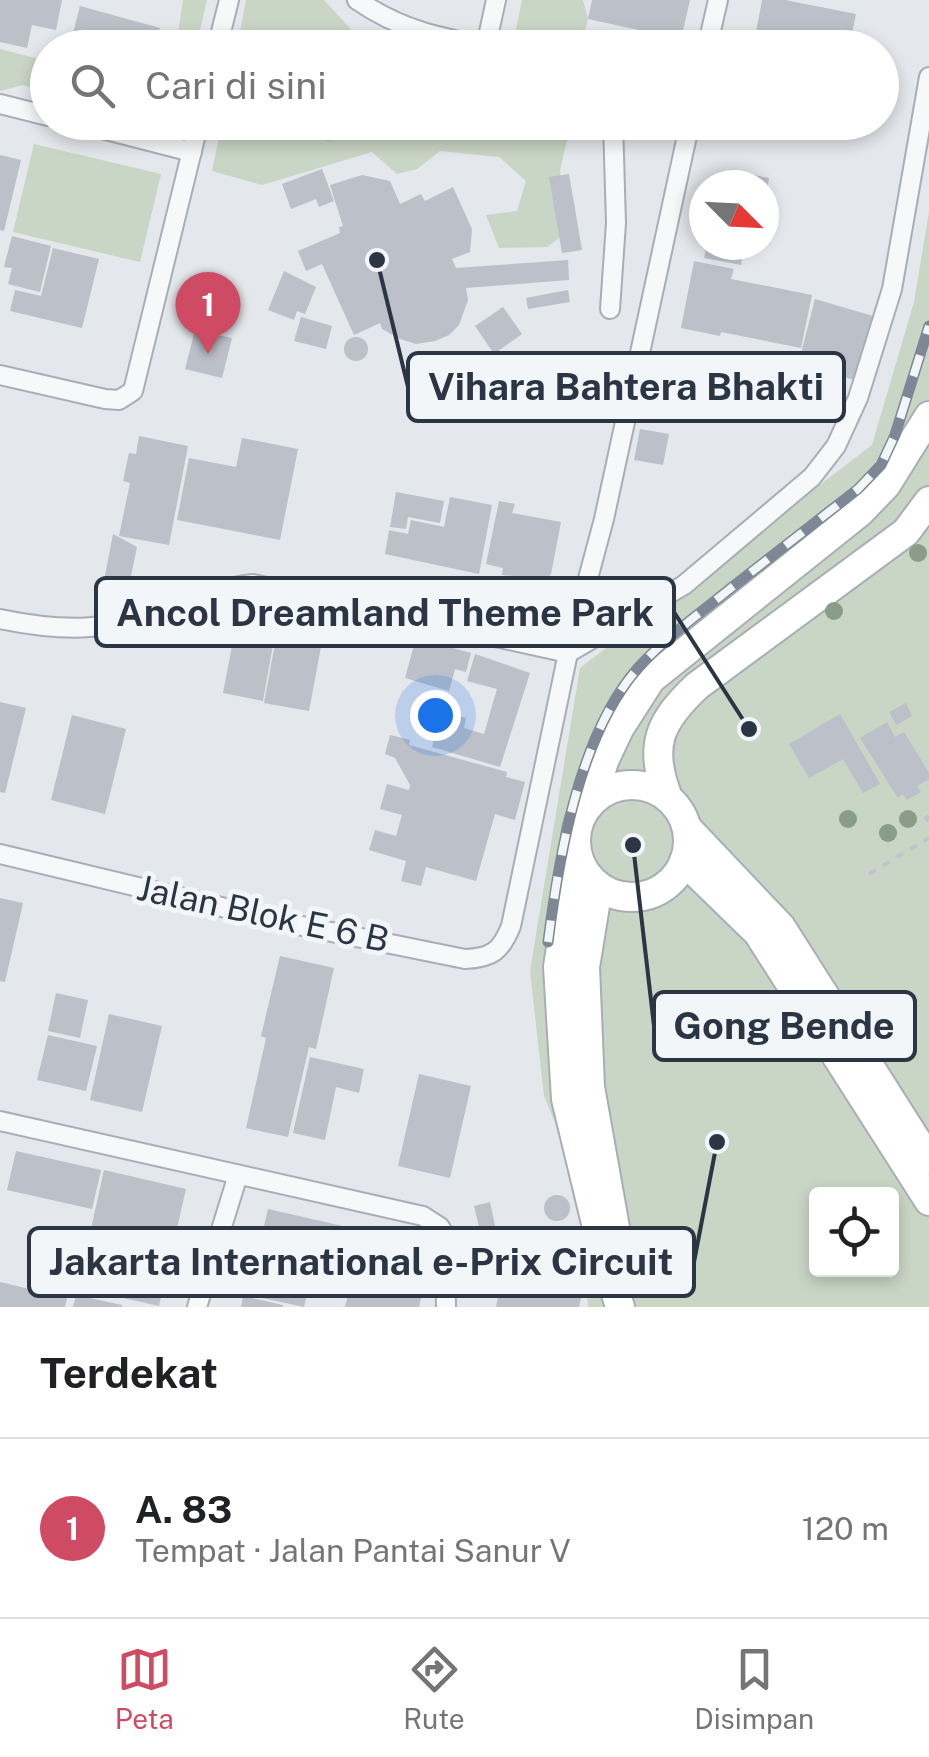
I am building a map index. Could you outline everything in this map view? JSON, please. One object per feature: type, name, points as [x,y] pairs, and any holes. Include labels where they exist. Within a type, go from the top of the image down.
[{"type":"street","points":[[222,30],[229,0]]},
{"type":"street","points":[[357,0],[384,19],[412,30]]},
{"type":"street","points":[[492,30],[496,0]]},
{"type":"street","points":[[711,30],[718,0]]},
{"type":"street","points":[[0,620],[45,629],[92,630],[162,614],[226,587],[253,584],[568,653],[684,585],[812,477],[836,446],[858,398],[892,289],[929,78]]},
{"type":"street","points":[[0,104],[30,112]]},
{"type":"street","points":[[145,140],[192,152]]},
{"type":"street","points":[[0,375],[119,400],[133,391],[195,140]]},
{"type":"street","points":[[610,309],[616,223],[614,140]]},
{"type":"street","points":[[568,653],[604,520],[686,140]]},
{"type":"street","points":[[592,802],[619,729],[651,678],[860,512],[886,485],[929,416]]},
{"type":"street","points":[[929,501],[906,532],[698,686],[672,710],[659,737],[657,768],[667,795],[680,810],[688,829],[782,927],[929,1160]]},
{"type":"street","name":"Jalan Blok E 6 B","points":[[0,854],[297,925],[465,959],[488,958],[504,945],[511,926],[568,653]]},
{"type":"street","points":[[621,1307],[602,1248],[566,1099],[558,966],[582,816],[604,791],[628,784],[648,786],[667,795]]},
{"type":"street","points":[[576,850],[585,873],[598,887],[616,896],[640,898],[664,888],[680,872],[688,829]]},
{"type":"street","points":[[684,862],[758,933],[929,1201]]},
{"type":"street","points":[[598,887],[585,967],[590,1087],[620,1243],[621,1307]]},
{"type":"street","points":[[0,1121],[424,1216],[446,1236],[446,1307]]},
{"type":"street","points":[[197,1307],[238,1175]]},
{"type":"path","points":[[869,874],[929,838]]},
{"type":"green space","points":[[183,0],[207,0],[200,30],[179,30]]},
{"type":"green space","points":[[246,0],[324,0],[352,30],[240,30]]},
{"type":"green space","points":[[522,0],[583,0],[588,19],[585,30],[516,30]]},
{"type":"green space","points":[[0,49],[30,57],[30,87],[0,91]]},
{"type":"green space","points":[[218,140],[567,140],[560,170],[566,233],[547,247],[499,248],[486,215],[517,211],[526,181],[499,157],[440,151],[417,169],[397,174],[372,152],[262,185],[212,171]]},
{"type":"green space","points":[[34,144],[161,174],[140,262],[13,232]]},
{"type":"green space","points":[[929,212],[929,1307],[588,1307],[582,1188],[544,1096],[530,971],[580,668],[872,445],[914,302]]},
{"type":"building","points":[[0,0],[62,0],[56,30],[32,25],[27,48],[0,42]]},
{"type":"building","points":[[592,0],[690,0],[683,30],[639,30],[588,19]]},
{"type":"building","points":[[762,0],[785,0],[856,14],[853,30],[756,30]]},
{"type":"building","points":[[80,6],[160,28],[159,30],[74,30]]},
{"type":"building","points":[[0,155],[21,160],[4,231],[0,230]]},
{"type":"building","points":[[322,169],[334,201],[319,207],[316,199],[291,209],[282,184]]},
{"type":"building","points":[[569,174],[582,250],[562,253],[549,177]]},
{"type":"building","points":[[362,175],[390,181],[400,204],[421,194],[425,201],[453,187],[472,229],[470,252],[452,259],[456,268],[568,260],[569,280],[466,288],[468,300],[459,325],[435,341],[416,344],[400,339],[382,329],[380,323],[354,335],[322,264],[306,271],[298,251],[340,233],[339,227],[343,226],[330,185]]},
{"type":"building","points":[[12,236],[51,246],[40,292],[8,284],[12,268],[4,267]]},
{"type":"building","points":[[53,248],[99,259],[82,328],[10,311],[15,290],[41,296]]},
{"type":"building","points":[[715,260],[742,260],[741,265]]},
{"type":"building","points":[[694,261],[734,269],[731,279],[812,295],[801,348],[681,328]]},
{"type":"building","points":[[284,271],[316,287],[305,314],[297,311],[294,320],[268,310]]},
{"type":"building","points":[[568,290],[570,302],[528,309],[526,298]]},
{"type":"building","points":[[815,299],[873,316],[855,380],[798,365]]},
{"type":"building","points":[[503,307],[522,334],[494,354],[475,326]]},
{"type":"building","points":[[301,317],[332,326],[326,349],[294,341]]},
{"type":"building","points":[[195,330],[232,338],[222,378],[185,369]]},
{"type":"building","points":[[356,337],[365,340],[365,358],[356,361],[347,358],[344,349],[347,340]]},
{"type":"building","points":[[640,429],[669,434],[663,465],[634,460]]},
{"type":"building","points":[[139,436],[188,446],[169,545],[119,536],[130,483],[123,481],[129,453],[136,454]]},
{"type":"building","points":[[242,438],[298,449],[280,540],[177,520],[189,458],[236,467]]},
{"type":"building","points":[[396,492],[444,501],[440,523],[408,517],[406,529],[390,527]]},
{"type":"building","points":[[450,497],[492,505],[479,574],[385,554],[389,530],[408,534],[411,520],[444,527]]},
{"type":"building","points":[[499,501],[515,504],[512,513],[561,522],[551,574],[544,583],[532,584],[524,577],[502,575],[503,568],[486,564]]},
{"type":"building","points":[[113,534],[137,547],[125,605],[102,591]]},
{"type":"building","points":[[240,604],[279,611],[263,701],[223,693]]},
{"type":"building","points":[[281,611],[326,620],[309,711],[264,703]]},
{"type":"building","points":[[416,638],[471,653],[466,672],[455,669],[449,691],[405,678]]},
{"type":"building","points":[[475,654],[530,673],[500,767],[432,747],[440,711],[466,718],[464,728],[484,734],[497,689],[467,681]]},
{"type":"building","points":[[0,702],[26,708],[5,793],[0,792]]},
{"type":"building","points":[[906,703],[912,716],[896,725],[889,712]]},
{"type":"building","points":[[840,714],[880,784],[863,793],[843,759],[809,778],[789,744]]},
{"type":"building","points":[[72,715],[126,729],[105,814],[51,800]]},
{"type":"building","points":[[887,722],[895,737],[904,732],[929,773],[929,779],[917,786],[921,792],[907,800],[903,794],[898,798],[860,738]]},
{"type":"building","points":[[390,735],[410,740],[409,745],[507,772],[506,777],[525,782],[515,820],[495,814],[476,881],[426,867],[421,886],[401,881],[406,861],[369,850],[375,830],[396,836],[402,815],[380,809],[387,784],[409,790],[410,785],[395,758],[385,754]]},
{"type":"building","points":[[0,898],[23,903],[5,982],[0,981]]},
{"type":"building","points":[[280,956],[334,968],[316,1049],[309,1047],[288,1137],[246,1128],[266,1038],[261,1036]]},
{"type":"building","points":[[56,993],[88,1000],[80,1038],[48,1031]]},
{"type":"building","points":[[109,1014],[162,1026],[142,1112],[90,1100]]},
{"type":"building","points":[[48,1035],[97,1046],[86,1091],[37,1080]]},
{"type":"building","points":[[310,1057],[364,1069],[359,1093],[336,1087],[325,1140],[293,1133]]},
{"type":"building","points":[[419,1074],[471,1086],[450,1178],[398,1166]]},
{"type":"building","points":[[16,1151],[101,1170],[92,1209],[7,1190]]},
{"type":"building","points":[[104,1170],[186,1189],[159,1306],[78,1288]]},
{"type":"building","points":[[557,1195],[566,1199],[570,1208],[566,1217],[557,1221],[548,1217],[544,1208],[548,1199]]},
{"type":"building","points":[[490,1202],[497,1235],[482,1239],[474,1206]]},
{"type":"building","points":[[268,1209],[404,1240],[402,1248],[439,1256],[431,1296],[422,1294],[419,1307],[345,1307],[352,1278],[257,1256]]},
{"type":"building","points":[[252,1258],[312,1272],[304,1307],[244,1294]]},
{"type":"building","points":[[505,1263],[585,1280],[579,1307],[496,1307]]},
{"type":"building","points":[[0,1282],[67,1298],[65,1307],[0,1307]]},
{"type":"building","points":[[76,1295],[122,1305],[122,1307],[73,1307]]},
{"type":"building","points":[[243,1296],[283,1305],[283,1307],[241,1307]]},
{"type":"railway","points":[[548,942],[558,872],[575,798],[586,761],[618,695],[638,668],[671,636],[858,489],[881,465],[895,435],[929,326]]},
{"type":"place","name":"Vihara Bahtera Bhakti","points":[[377,260]]},
{"type":"place","name":"A. 83","points":[[208,354]]},
{"type":"place","name":"Ancol Dreamland Theme Park","points":[[749,729]]},
{"type":"place","name":"Gong Bende","points":[[633,845]]},
{"type":"place","name":"Jakarta International e-Prix Circuit","points":[[717,1142]]}]
